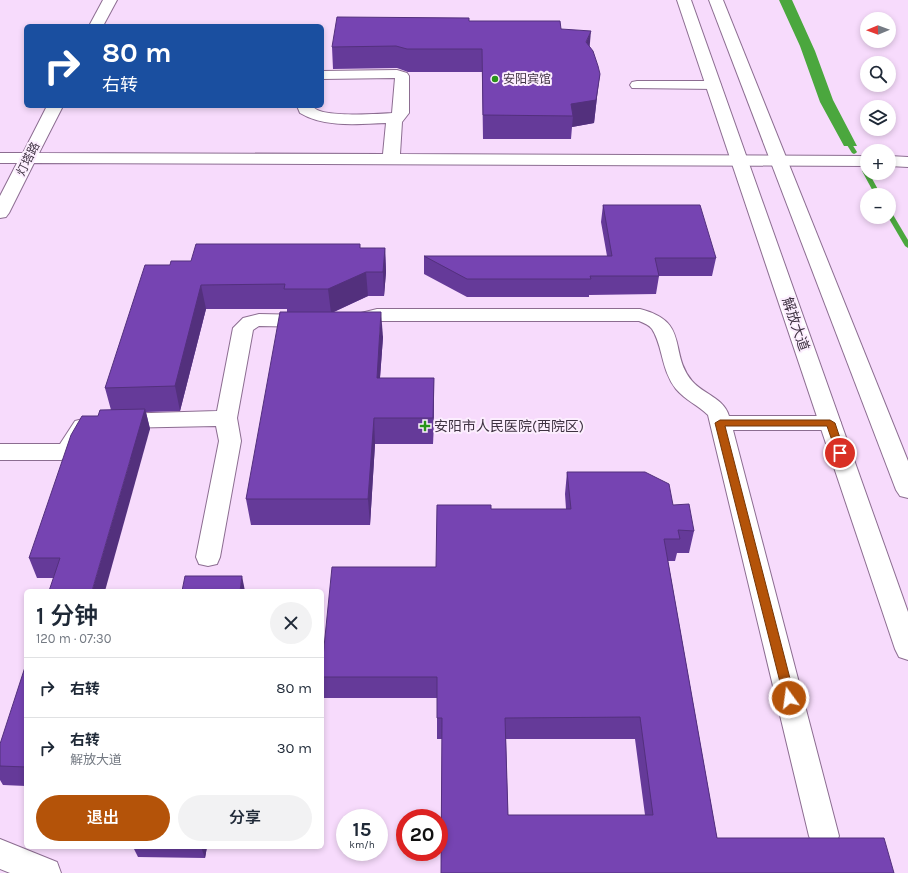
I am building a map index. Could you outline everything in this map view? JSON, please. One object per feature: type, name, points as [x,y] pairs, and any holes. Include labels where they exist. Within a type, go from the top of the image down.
[{"type":"main road","points":[[97,24],[110,0]]},
{"type":"main road","name":"解放大道","points":[[684,0],[908,649]]},
{"type":"main road","points":[[716,0],[908,490]]},
{"type":"main road","points":[[324,75],[397,74],[402,76],[401,113],[396,118],[393,127],[391,159]]},
{"type":"main road","points":[[638,85],[714,85]]},
{"type":"main road","name":"灯塔路","points":[[0,213],[54,108]]},
{"type":"main road","points":[[305,108],[308,114],[321,117],[396,118]]},
{"type":"main road","points":[[0,158],[860,161]]},
{"type":"main road","points":[[896,161],[908,162]]},
{"type":"main road","points":[[208,557],[230,441],[226,418],[243,328],[250,322],[259,320],[360,320],[377,315],[640,315],[649,318],[659,324],[663,331],[676,374],[685,387],[711,404],[718,413],[824,836]]},
{"type":"main road","points":[[0,452],[61,452],[68,450],[81,428],[92,422],[226,418]]},
{"type":"main road","points":[[720,423],[830,423]]},
{"type":"main road","points":[[0,854],[46,873]]},
{"type":"shaded area","points":[[779,0],[792,0],[815,51],[833,100],[857,146],[844,146],[820,102],[800,46]]},
{"type":"building","points":[[337,17],[469,18],[469,21],[560,21],[561,29],[591,31],[586,42],[593,51],[600,74],[596,100],[571,104],[573,116],[483,115],[482,49],[407,49],[396,46],[332,47]]},
{"type":"building","points":[[603,205],[700,205],[716,258],[655,258],[659,276],[590,276],[591,279],[467,279],[424,256],[612,256]]},
{"type":"building","points":[[196,244],[360,244],[360,248],[385,248],[383,272],[366,272],[328,289],[284,289],[285,284],[201,285],[175,386],[105,388],[145,265],[170,265],[171,261],[191,261]]},
{"type":"building","points":[[280,312],[381,312],[377,378],[434,378],[433,418],[374,418],[368,499],[246,499]]},
{"type":"building","points":[[145,409],[93,589],[50,589],[60,558],[29,558],[71,435],[82,416],[98,416],[100,410]]},
{"type":"building","points":[[567,472],[645,472],[669,484],[673,505],[689,504],[694,531],[678,530],[680,539],[664,539],[717,838],[884,838],[894,873],[441,873],[441,861],[448,861],[448,809],[441,809],[442,718],[437,718],[437,677],[324,677],[324,647],[332,567],[436,567],[437,505],[491,505],[491,509],[571,509]],"holes":[[[640,717],[653,815],[508,815],[505,718]]]},
{"type":"building","points":[[185,576],[242,576],[240,589],[182,589]]},
{"type":"building","points":[[24,670],[24,767],[0,766],[0,744]]},
{"type":"waterway","points":[[845,137],[854,152]]},
{"type":"waterway","points":[[870,180],[874,188]]},
{"type":"waterway","points":[[895,224],[908,246]]},
{"type":"place","name":"安阳宾馆","points":[[495,79]]},
{"type":"place","name":"安阳市人民医院(西院区)","points":[[425,426]]},
{"type":"route","points":[[789,698],[720,423],[830,423],[840,453]]}]
